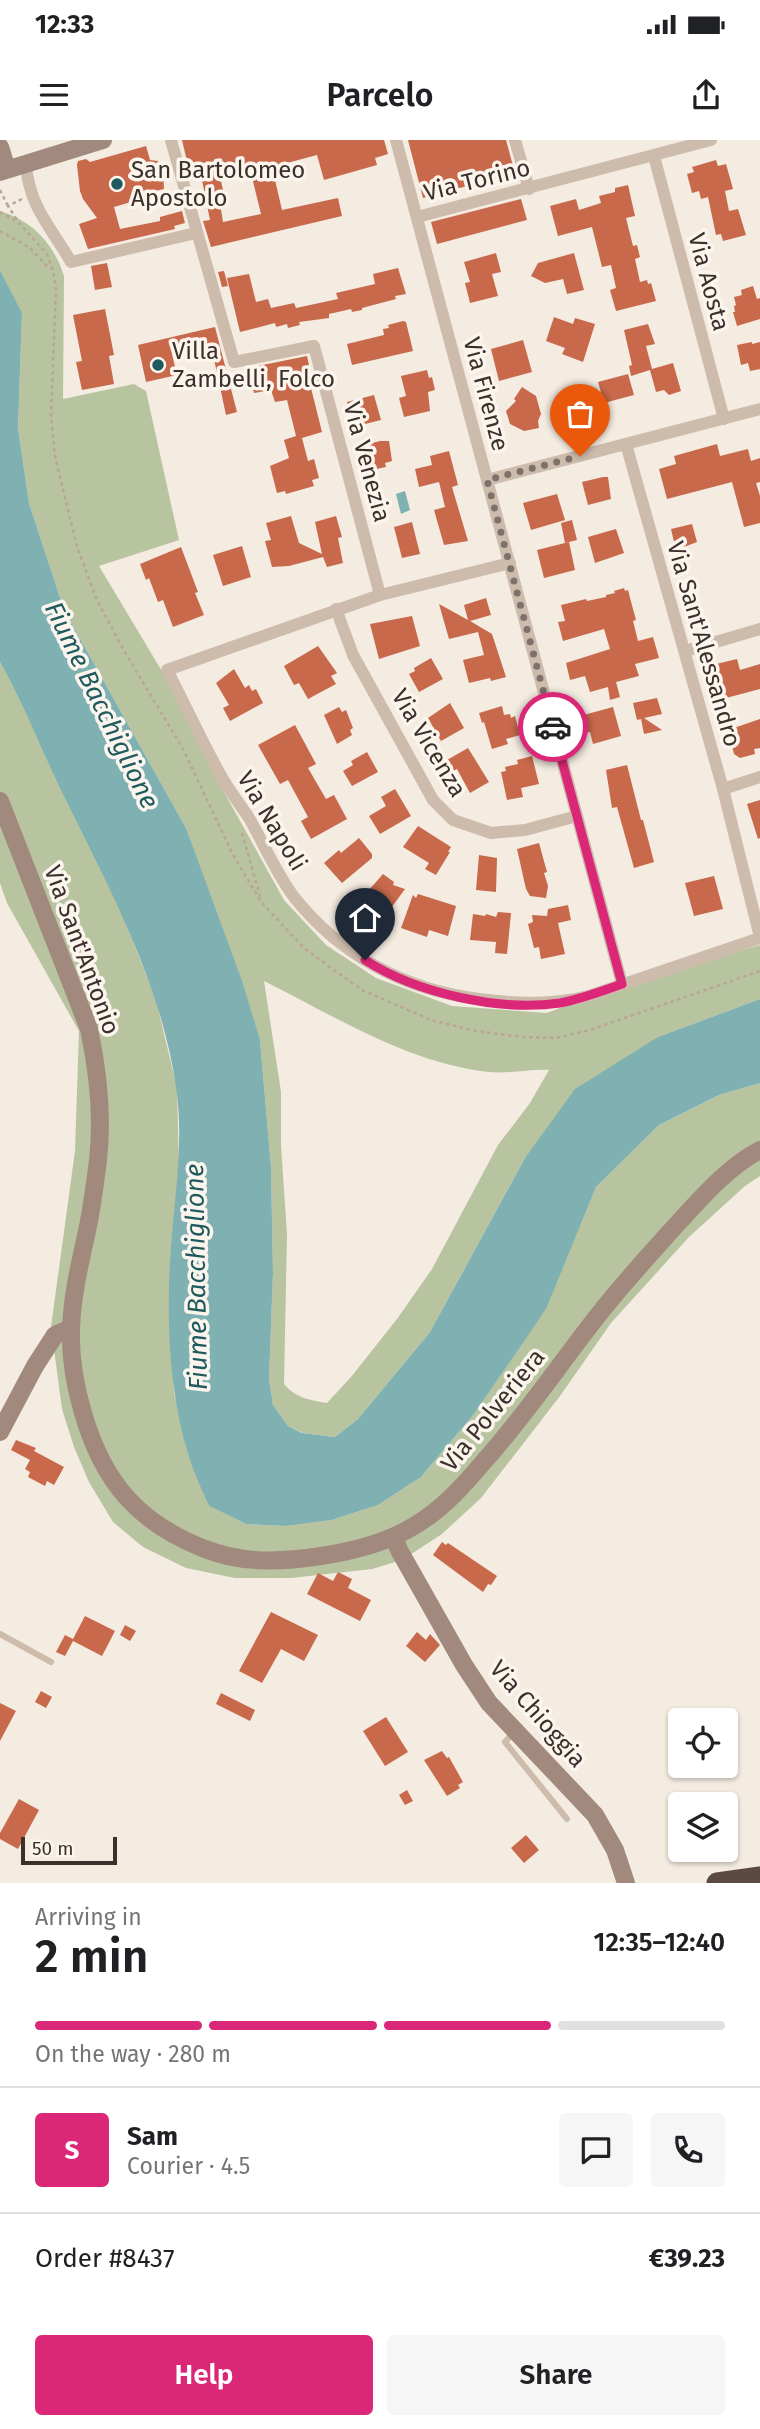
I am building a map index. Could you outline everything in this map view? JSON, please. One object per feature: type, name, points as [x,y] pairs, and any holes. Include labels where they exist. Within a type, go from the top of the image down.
[{"type":"highway","points":[[718,1883],[760,1877]]},
{"type":"street","points":[[1,162],[85,140]]},
{"type":"street","points":[[1,162],[26,164],[103,140]]},
{"type":"street","name":"Via Venezia","points":[[171,140],[234,362],[314,346],[380,595]]},
{"type":"street","name":"Via Firenze","points":[[396,140],[622,984]]},
{"type":"street","points":[[516,140],[528,189]]},
{"type":"street","name":"Via Torino","points":[[416,217],[711,140]]},
{"type":"street","name":"Via Aosta","points":[[654,156],[724,419]]},
{"type":"street","points":[[26,164],[35,206],[71,262],[196,233]]},
{"type":"street","points":[[487,480],[760,409]]},
{"type":"street","name":"Via Sant'Alessandro","points":[[626,444],[723,789],[760,937]]},
{"type":"street","name":"Via Napoli","points":[[510,564],[380,595],[167,670],[221,776],[293,895],[332,938],[381,971],[416,986],[453,996],[530,1005],[562,1002],[760,937]]},
{"type":"street","name":"Via Vicenza","points":[[336,609],[353,656],[433,800],[453,820],[491,832],[525,830],[577,816]]},
{"type":"street","points":[[685,651],[760,629]]},
{"type":"street","points":[[723,789],[760,777]]},
{"type":"street","name":"Via Sant'Antonio","points":[[0,801],[89,1029],[96,1063],[98,1155],[71,1328],[73,1368],[82,1410],[91,1439],[105,1468],[128,1501],[163,1530],[192,1544]]},
{"type":"street","name":"Via Polveriera","points":[[192,1544],[244,1560],[287,1561],[339,1553],[394,1537],[417,1525],[448,1502],[501,1443],[601,1311],[680,1222],[726,1175],[760,1150]]},
{"type":"street","points":[[0,1432],[48,1345],[55,1335],[71,1328]]},
{"type":"street","name":"Via Chioggia","points":[[394,1537],[464,1665],[489,1703],[595,1815],[615,1850],[626,1883]]},
{"type":"lane","points":[[0,1634],[51,1662]]},
{"type":"lane","points":[[514,1731],[505,1742],[567,1819]]},
{"type":"path","points":[[0,190],[19,223],[47,254],[53,271],[56,288],[51,415],[55,456],[77,547],[97,600],[183,749],[233,855],[262,903],[305,949],[362,990],[431,1020],[476,1031],[556,1038],[590,1030],[760,971]]},
{"type":"path","points":[[8,206],[31,195]]},
{"type":"path","points":[[0,212],[19,223]]},
{"type":"path","points":[[0,231],[30,248],[53,271]]},
{"type":"path","points":[[248,818],[243,823],[242,838],[262,903]]},
{"type":"green space","points":[[0,211],[23,221],[41,235],[60,264],[64,276],[63,399],[134,384],[146,391],[179,540],[99,566],[163,673],[219,783],[284,900],[326,945],[376,978],[452,1006],[547,1013],[622,984],[760,945],[760,999],[658,1037],[525,1158],[430,1332],[358,1419],[335,1437],[303,1433],[288,1426],[273,1405],[269,1378],[273,1273],[271,1167],[260,1040],[186,828],[64,610],[29,503],[18,428],[22,314],[0,270]],"holes":[[[264,981],[373,1037],[430,1059],[489,1072],[549,1070],[530,1103],[498,1145],[432,1269],[397,1319],[327,1403],[298,1395],[284,1384],[287,1235],[281,1145],[281,1092]]]},
{"type":"green space","points":[[0,662],[123,916],[156,1000],[177,1088],[179,1166],[171,1248],[169,1307],[174,1393],[189,1457],[209,1506],[246,1524],[286,1526],[332,1520],[378,1505],[421,1477],[474,1414],[545,1309],[596,1187],[659,1125],[719,1095],[760,1083],[760,1176],[745,1186],[689,1237],[611,1323],[560,1396],[481,1498],[442,1534],[402,1560],[372,1569],[291,1578],[235,1578],[186,1568],[143,1547],[113,1522],[89,1482],[62,1409],[51,1327],[75,1151],[79,1031],[7,903],[0,883]]},
{"type":"water","name":"Fiume Bacchiglione","points":[[0,270],[22,313],[18,428],[29,503],[64,610],[186,828],[242,981],[260,1040],[271,1167],[273,1273],[269,1378],[273,1405],[288,1426],[302,1433],[335,1437],[358,1419],[430,1332],[525,1158],[575,1089],[658,1037],[760,999],[760,1083],[719,1095],[659,1125],[596,1187],[546,1309],[474,1414],[421,1477],[378,1505],[332,1520],[286,1526],[246,1524],[209,1506],[191,1463],[182,1432],[173,1379],[169,1325],[169,1272],[179,1127],[169,1048],[131,935],[0,662]]},
{"type":"water","points":[[405,491],[410,510],[401,514],[396,494]]},
{"type":"building","points":[[182,140],[384,140],[388,154],[375,158],[377,165],[324,180],[317,155],[272,167],[282,210],[338,198],[342,216],[211,247],[203,221],[210,220],[201,175],[191,178]],"holes":[[[249,165],[261,214],[223,222],[218,191],[223,190],[219,172]]]},
{"type":"building","points":[[408,140],[506,140],[515,173],[423,198]]},
{"type":"building","points":[[146,146],[150,160],[158,161],[163,166],[164,189],[147,193],[148,197],[114,207],[120,229],[160,221],[160,217],[182,211],[185,223],[174,226],[175,229],[88,249],[79,224],[97,218],[80,191],[78,161],[86,159],[90,162]]},
{"type":"building","points":[[716,160],[718,166],[726,164],[733,189],[725,191],[729,211],[738,209],[746,235],[723,241],[721,234],[716,235],[708,197],[701,199],[699,191],[692,193],[687,174],[694,172],[692,167]]},
{"type":"building","points":[[628,185],[635,216],[626,218],[633,246],[637,245],[640,257],[635,259],[640,282],[647,280],[648,284],[651,283],[656,301],[616,311],[610,290],[616,288],[611,265],[602,267],[592,227],[558,236],[550,206],[576,199],[579,210],[601,203],[599,196]]},
{"type":"building","points":[[521,199],[527,220],[437,244],[431,222]]},
{"type":"building","points":[[496,253],[501,272],[492,274],[498,296],[470,303],[465,283],[470,282],[464,262]]},
{"type":"building","points":[[574,253],[584,290],[567,294],[563,279],[545,283],[531,276],[538,263]]},
{"type":"building","points":[[107,263],[112,287],[95,290],[91,266]]},
{"type":"building","points":[[398,268],[406,294],[395,296],[396,299],[362,310],[352,312],[351,309],[329,314],[329,318],[299,322],[300,325],[288,328],[287,324],[276,327],[275,323],[240,332],[227,278],[249,274],[256,302],[268,299],[271,308],[294,303],[296,308],[338,299],[336,293],[375,284],[373,274]]},
{"type":"building","points":[[224,271],[228,286],[222,287],[218,272]]},
{"type":"building","points":[[753,286],[757,299],[760,298],[760,319],[737,326],[733,312],[736,305],[734,297],[742,295],[741,290]]},
{"type":"building","points":[[105,309],[114,355],[109,356],[114,384],[82,390],[76,362],[82,361],[73,315]]},
{"type":"building","points":[[554,317],[573,324],[575,318],[595,324],[583,362],[562,354],[565,348],[546,341]]},
{"type":"building","points":[[406,322],[413,351],[352,365],[347,344],[384,335],[383,329],[389,328],[388,325]]},
{"type":"building","points":[[648,324],[655,344],[646,346],[652,369],[673,363],[681,391],[669,395],[664,390],[656,392],[650,370],[631,376],[629,366],[632,365],[624,330]]},
{"type":"building","points":[[215,327],[237,412],[226,415],[211,345],[172,354],[177,375],[146,382],[138,345]]},
{"type":"building","points":[[523,340],[532,372],[499,381],[491,349]]},
{"type":"building","points":[[760,342],[760,369],[750,371],[748,363],[741,365],[737,345]]},
{"type":"building","points":[[307,356],[312,379],[309,380],[322,432],[302,438],[308,461],[314,459],[319,478],[312,480],[314,486],[286,494],[285,491],[277,493],[270,466],[289,458],[284,440],[296,436],[287,400],[275,402],[271,390],[254,393],[248,368]]},
{"type":"building","points":[[427,370],[435,390],[428,392],[430,411],[404,417],[399,398],[406,396],[401,376]]},
{"type":"building","points":[[628,374],[634,395],[604,403],[598,382]]},
{"type":"building","points":[[522,387],[536,396],[541,414],[539,428],[524,431],[510,424],[506,411],[516,401],[514,399]]},
{"type":"building","points":[[374,395],[381,420],[353,427],[347,402]]},
{"type":"building","points":[[389,441],[392,461],[385,463],[386,467],[372,470],[365,445]]},
{"type":"building","points":[[717,444],[720,456],[748,449],[751,461],[760,458],[760,482],[756,483],[760,496],[760,523],[744,527],[732,482],[667,499],[659,469],[676,464],[674,456]]},
{"type":"building","points":[[449,451],[458,485],[452,487],[468,541],[444,545],[434,510],[445,507],[439,482],[419,487],[415,469],[432,465],[430,456]]},
{"type":"building","points":[[608,477],[611,499],[588,505],[582,482]]},
{"type":"building","points":[[557,494],[565,520],[531,530],[523,503]]},
{"type":"building","points":[[291,516],[299,543],[322,554],[315,522],[336,516],[342,537],[338,538],[343,563],[327,567],[323,557],[289,566],[272,567],[265,541],[271,540],[266,523]]},
{"type":"building","points":[[572,520],[577,540],[565,543],[561,523]]},
{"type":"building","points":[[412,522],[420,554],[402,558],[394,527]]},
{"type":"building","points":[[692,524],[697,542],[676,550],[671,529]]},
{"type":"building","points":[[616,529],[624,553],[595,563],[588,537]]},
{"type":"building","points":[[569,542],[575,570],[544,578],[537,550]]},
{"type":"building","points":[[242,546],[251,577],[223,586],[213,555]]},
{"type":"building","points":[[181,547],[204,615],[173,627],[163,600],[158,602],[149,578],[146,580],[140,564]]},
{"type":"building","points":[[624,588],[625,591],[628,590],[636,620],[633,621],[638,641],[653,637],[659,658],[635,664],[639,676],[616,682],[620,697],[610,700],[608,687],[590,692],[585,676],[570,680],[566,663],[610,649],[604,629],[563,641],[558,622],[565,621],[561,605],[606,597]]},
{"type":"building","points":[[486,598],[491,615],[470,621],[492,634],[506,677],[469,683],[463,660],[484,655],[478,632],[449,639],[439,604],[468,620],[464,605]]},
{"type":"building","points":[[412,616],[420,646],[379,659],[370,624]]},
{"type":"building","points":[[318,646],[337,673],[331,676],[336,684],[308,699],[299,683],[294,685],[284,666]]},
{"type":"building","points":[[431,658],[443,679],[419,692],[409,674]]},
{"type":"building","points":[[737,659],[740,670],[760,664],[760,689],[726,698],[724,691],[719,692],[712,665]]},
{"type":"building","points":[[234,669],[245,688],[249,685],[252,691],[256,689],[263,703],[230,721],[223,708],[229,705],[216,683]]},
{"type":"building","points":[[657,698],[662,714],[644,718],[662,730],[644,734],[641,719],[637,720],[633,703]]},
{"type":"building","points":[[450,703],[464,728],[441,741],[428,718]]},
{"type":"building","points":[[502,706],[504,715],[510,714],[511,718],[515,716],[520,735],[506,739],[508,744],[492,749],[479,713]]},
{"type":"building","points":[[339,707],[342,712],[346,710],[353,728],[350,730],[352,735],[337,744],[324,715]]},
{"type":"building","points":[[613,707],[621,736],[593,744],[590,732],[585,733],[580,716]]},
{"type":"building","points":[[760,719],[760,748],[754,749],[755,754],[740,758],[734,754],[728,730]]},
{"type":"building","points":[[295,725],[316,764],[308,768],[326,799],[334,795],[347,819],[311,839],[301,821],[308,817],[288,780],[280,784],[258,745]]},
{"type":"building","points":[[468,748],[489,782],[470,793],[457,769],[453,771],[447,760]]},
{"type":"building","points":[[367,752],[378,772],[352,786],[343,771],[353,765],[351,761]]},
{"type":"building","points":[[532,756],[539,784],[521,788],[523,797],[507,800],[501,772],[506,771],[505,767],[518,764],[517,760]]},
{"type":"building","points":[[627,765],[654,862],[634,868],[617,807],[612,808],[606,770]]},
{"type":"building","points":[[395,789],[411,816],[380,834],[369,816],[386,806],[381,797]]},
{"type":"building","points":[[760,800],[760,838],[758,839],[747,804]]},
{"type":"building","points":[[418,826],[451,847],[436,875],[425,869],[429,863],[403,847]]},
{"type":"building","points":[[359,838],[372,854],[372,858],[342,883],[324,863]]},
{"type":"building","points":[[539,843],[547,872],[544,873],[548,886],[546,898],[530,896],[517,849]]},
{"type":"building","points":[[479,855],[497,858],[496,892],[476,890]]},
{"type":"building","points":[[383,874],[394,882],[393,885],[405,889],[386,915],[380,911],[376,917],[363,908],[367,902],[362,898]]},
{"type":"building","points":[[714,876],[723,909],[694,916],[685,883]]},
{"type":"building","points":[[418,894],[456,906],[448,936],[429,930],[427,937],[401,928],[413,895],[416,898]]},
{"type":"building","points":[[568,905],[571,920],[558,923],[565,954],[541,959],[539,947],[534,948],[528,924],[533,922],[532,915],[547,916],[548,909]]},
{"type":"building","points":[[498,912],[511,913],[507,954],[495,953],[496,942],[470,940],[473,914],[496,917]]},
{"type":"building","points":[[16,1440],[36,1448],[34,1451],[64,1467],[54,1485],[47,1481],[45,1486],[28,1477],[30,1472],[25,1469],[30,1460],[11,1450]]},
{"type":"building","points":[[442,1542],[446,1545],[448,1543],[497,1576],[491,1585],[488,1584],[483,1592],[433,1555]]},
{"type":"building","points":[[338,1572],[352,1579],[348,1588],[371,1600],[360,1621],[307,1594],[318,1573],[333,1581]]},
{"type":"building","points":[[271,1612],[318,1635],[304,1661],[281,1649],[262,1683],[239,1671]]},
{"type":"building","points":[[85,1616],[115,1631],[102,1656],[73,1641],[65,1656],[56,1652],[65,1635],[73,1639]]},
{"type":"building","points":[[125,1625],[136,1631],[130,1641],[120,1635]]},
{"type":"building","points":[[417,1632],[426,1640],[430,1634],[440,1645],[425,1662],[406,1646]]},
{"type":"building","points":[[41,1691],[52,1697],[46,1708],[35,1702]]},
{"type":"building","points":[[221,1693],[255,1710],[250,1721],[216,1704]]},
{"type":"building","points":[[0,1703],[16,1711],[0,1741]]},
{"type":"building","points":[[386,1717],[408,1752],[385,1766],[363,1731]]},
{"type":"building","points":[[442,1751],[449,1757],[463,1782],[458,1785],[460,1788],[447,1796],[424,1760]]},
{"type":"building","points":[[407,1790],[413,1801],[405,1805],[399,1795]]},
{"type":"building","points":[[19,1799],[39,1810],[18,1849],[0,1839],[0,1833]]},
{"type":"building","points":[[526,1835],[539,1850],[524,1863],[511,1848]]},
{"type":"way so far","points":[[553,727],[487,480],[580,456]]},
{"type":"place","name":"San Bartolomeo Apostolo","points":[[117,184]]},
{"type":"place","name":"Villa Zambelli, Folco","points":[[158,365]]},
{"type":"route","points":[[365,960],[381,971],[416,986],[453,996],[530,1005],[589,996],[622,984],[553,727]]}]
